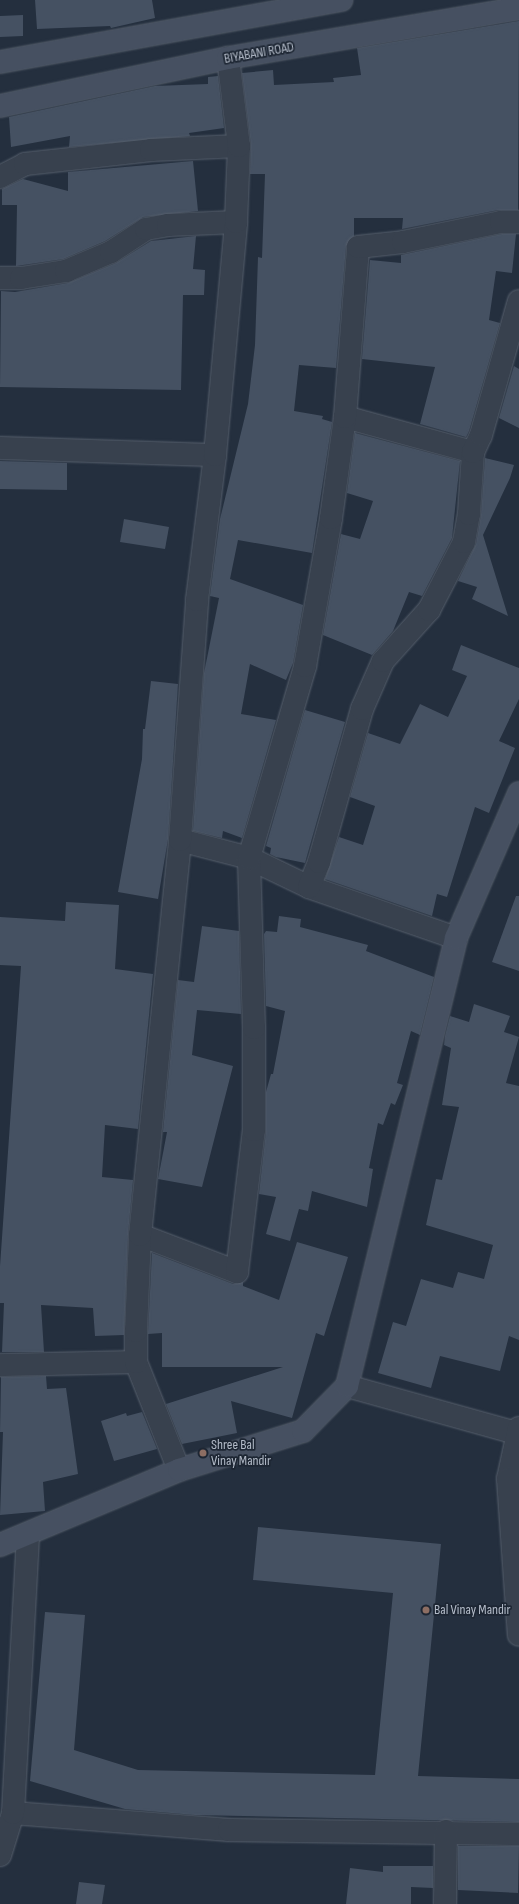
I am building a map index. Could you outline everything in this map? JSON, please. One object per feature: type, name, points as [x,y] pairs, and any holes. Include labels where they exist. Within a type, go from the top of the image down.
[{"type":"street","points":[[0,62],[341,0]]},
{"type":"street","name":"BIYABANI ROAD","points":[[0,106],[228,58],[519,8]]},
{"type":"street","points":[[179,1470],[136,1362],[140,1235],[180,840],[197,600],[215,455],[236,222],[239,146],[228,58]]},
{"type":"street","points":[[0,177],[25,164],[151,150],[239,146]]},
{"type":"street","points":[[0,278],[20,278],[66,271],[111,252],[146,229],[168,225],[236,222]]},
{"type":"street","points":[[140,1235],[237,1272],[254,1130],[254,1028],[249,858],[305,666],[331,518],[344,417],[358,246],[403,242],[501,222],[519,222]]},
{"type":"street","points":[[309,887],[319,862],[362,710],[383,661],[428,610],[464,542],[470,514],[473,452],[482,435],[519,301]]},
{"type":"street","points":[[344,417],[473,452]]},
{"type":"street","points":[[0,448],[215,455]]},
{"type":"street","points":[[0,1546],[28,1536],[179,1470],[303,1431],[347,1386],[456,938],[519,793]]},
{"type":"street","points":[[180,840],[249,858],[309,887],[456,938]]},
{"type":"street","points":[[0,1364],[136,1362]]},
{"type":"street","points":[[347,1386],[518,1430],[508,1479],[519,1635]]},
{"type":"street","points":[[0,1855],[13,1813],[28,1536]]},
{"type":"street","points":[[13,1813],[229,1830],[446,1831],[519,1834]]},
{"type":"street","points":[[445,1904],[446,1831]]},
{"type":"building","points":[[35,0],[152,0],[155,18],[111,28],[110,26],[37,29]]},
{"type":"building","points":[[23,15],[23,36],[0,37],[0,16]]},
{"type":"building","points":[[519,21],[518,210],[498,210],[402,229],[403,218],[354,218],[354,236],[346,246],[336,368],[299,365],[294,411],[323,416],[322,419],[332,422],[312,553],[238,540],[230,579],[303,605],[293,663],[286,680],[250,664],[241,714],[276,720],[242,838],[223,831],[222,838],[193,831],[204,673],[219,598],[210,596],[220,519],[248,404],[255,345],[258,257],[262,258],[265,174],[250,174],[251,145],[242,73],[273,70],[274,85],[334,82],[333,78],[361,75],[357,48]]},
{"type":"building","points":[[218,76],[224,128],[189,133],[190,136],[69,147],[70,136],[11,147],[9,117],[155,86],[208,84],[208,77]]},
{"type":"building","points":[[193,161],[198,211],[143,217],[105,241],[63,259],[16,266],[17,205],[2,205],[2,189],[23,179],[68,191],[68,172]]},
{"type":"building","points":[[502,234],[516,234],[512,273],[496,271],[489,320],[500,323],[469,431],[466,437],[420,424],[435,367],[362,359],[370,260],[401,263],[401,255]]},
{"type":"building","points":[[196,236],[193,269],[205,270],[204,295],[183,295],[181,390],[0,387],[1,291],[15,292],[68,283],[116,263],[151,241]]},
{"type":"building","points":[[514,366],[519,369],[519,428],[499,418]]},
{"type":"building","points":[[355,433],[460,461],[452,538],[422,596],[409,592],[393,631],[372,655],[323,635],[341,534],[360,539],[373,501],[347,493]]},
{"type":"building","points":[[485,458],[514,465],[510,478],[483,535],[508,616],[472,599],[477,587],[458,581],[476,544],[481,515]]},
{"type":"building","points":[[0,461],[67,463],[67,490],[0,489]]},
{"type":"building","points":[[124,519],[169,527],[165,549],[120,542]]},
{"type":"building","points":[[461,645],[519,668],[519,699],[499,741],[515,748],[489,813],[475,807],[447,897],[437,894],[432,916],[325,879],[339,837],[363,845],[375,806],[350,797],[368,733],[400,744],[420,704],[448,717],[467,676],[452,670]]},
{"type":"building","points":[[151,681],[178,684],[168,839],[158,899],[118,892],[142,759],[143,729],[145,729]]},
{"type":"building","points":[[305,710],[345,722],[305,863],[276,857],[270,854],[271,848],[266,846]]},
{"type":"building","points":[[516,896],[519,896],[519,971],[492,962]]},
{"type":"building","points":[[66,902],[119,905],[115,969],[153,974],[138,1129],[105,1125],[102,1177],[133,1180],[128,1234],[124,1335],[95,1336],[93,1308],[41,1305],[44,1352],[2,1352],[4,1303],[0,1303],[0,1266],[21,966],[0,965],[0,917],[65,921]]},
{"type":"building","points":[[279,916],[301,919],[300,927],[368,945],[366,951],[434,977],[420,1035],[411,1031],[397,1083],[403,1085],[395,1105],[391,1103],[383,1125],[378,1123],[369,1168],[373,1169],[367,1207],[312,1191],[308,1211],[299,1209],[290,1241],[266,1234],[276,1197],[259,1194],[266,1131],[266,1092],[271,1074],[273,1074],[285,1011],[266,1006],[264,934],[266,931],[277,932]]},
{"type":"building","points":[[202,926],[239,931],[241,1014],[197,1010],[192,1055],[233,1066],[202,1187],[158,1179],[167,1132],[163,1132],[178,980],[194,982]]},
{"type":"building","points":[[474,1004],[510,1016],[504,1032],[519,1037],[506,1083],[519,1086],[519,1340],[509,1336],[500,1371],[440,1356],[431,1388],[378,1373],[393,1322],[406,1326],[421,1279],[453,1288],[458,1272],[484,1279],[493,1245],[426,1225],[436,1179],[442,1180],[459,1107],[442,1105],[451,1048],[444,1045],[445,1036],[450,1016],[469,1022]]},
{"type":"building","points":[[297,1242],[348,1257],[324,1336],[316,1333],[292,1418],[231,1401],[237,1433],[182,1444],[166,1404],[283,1367],[162,1367],[162,1333],[148,1334],[152,1253],[233,1284],[243,1282],[243,1286],[279,1300]]},
{"type":"building","points":[[46,1376],[47,1389],[66,1388],[78,1474],[43,1482],[45,1511],[0,1515],[3,1432],[0,1432],[1,1377]]},
{"type":"building","points":[[142,1412],[157,1449],[114,1461],[101,1421],[126,1413],[127,1416]]},
{"type":"building","points":[[258,1527],[441,1544],[418,1776],[519,1779],[519,1822],[195,1815],[125,1809],[30,1781],[45,1612],[85,1615],[74,1750],[138,1770],[375,1775],[393,1593],[253,1580]]},
{"type":"building","points":[[458,1846],[519,1846],[518,1893],[458,1890]]},
{"type":"building","points":[[383,1866],[433,1866],[433,1888],[411,1887],[411,1904],[346,1904],[350,1868],[383,1872]]},
{"type":"building","points":[[79,1882],[105,1885],[102,1904],[76,1904]]},
{"type":"place","name":"Shree Bal Vinay Mandir","points":[[203,1453]]},
{"type":"place","name":"Bal Vinay Mandir","points":[[426,1610]]}]
